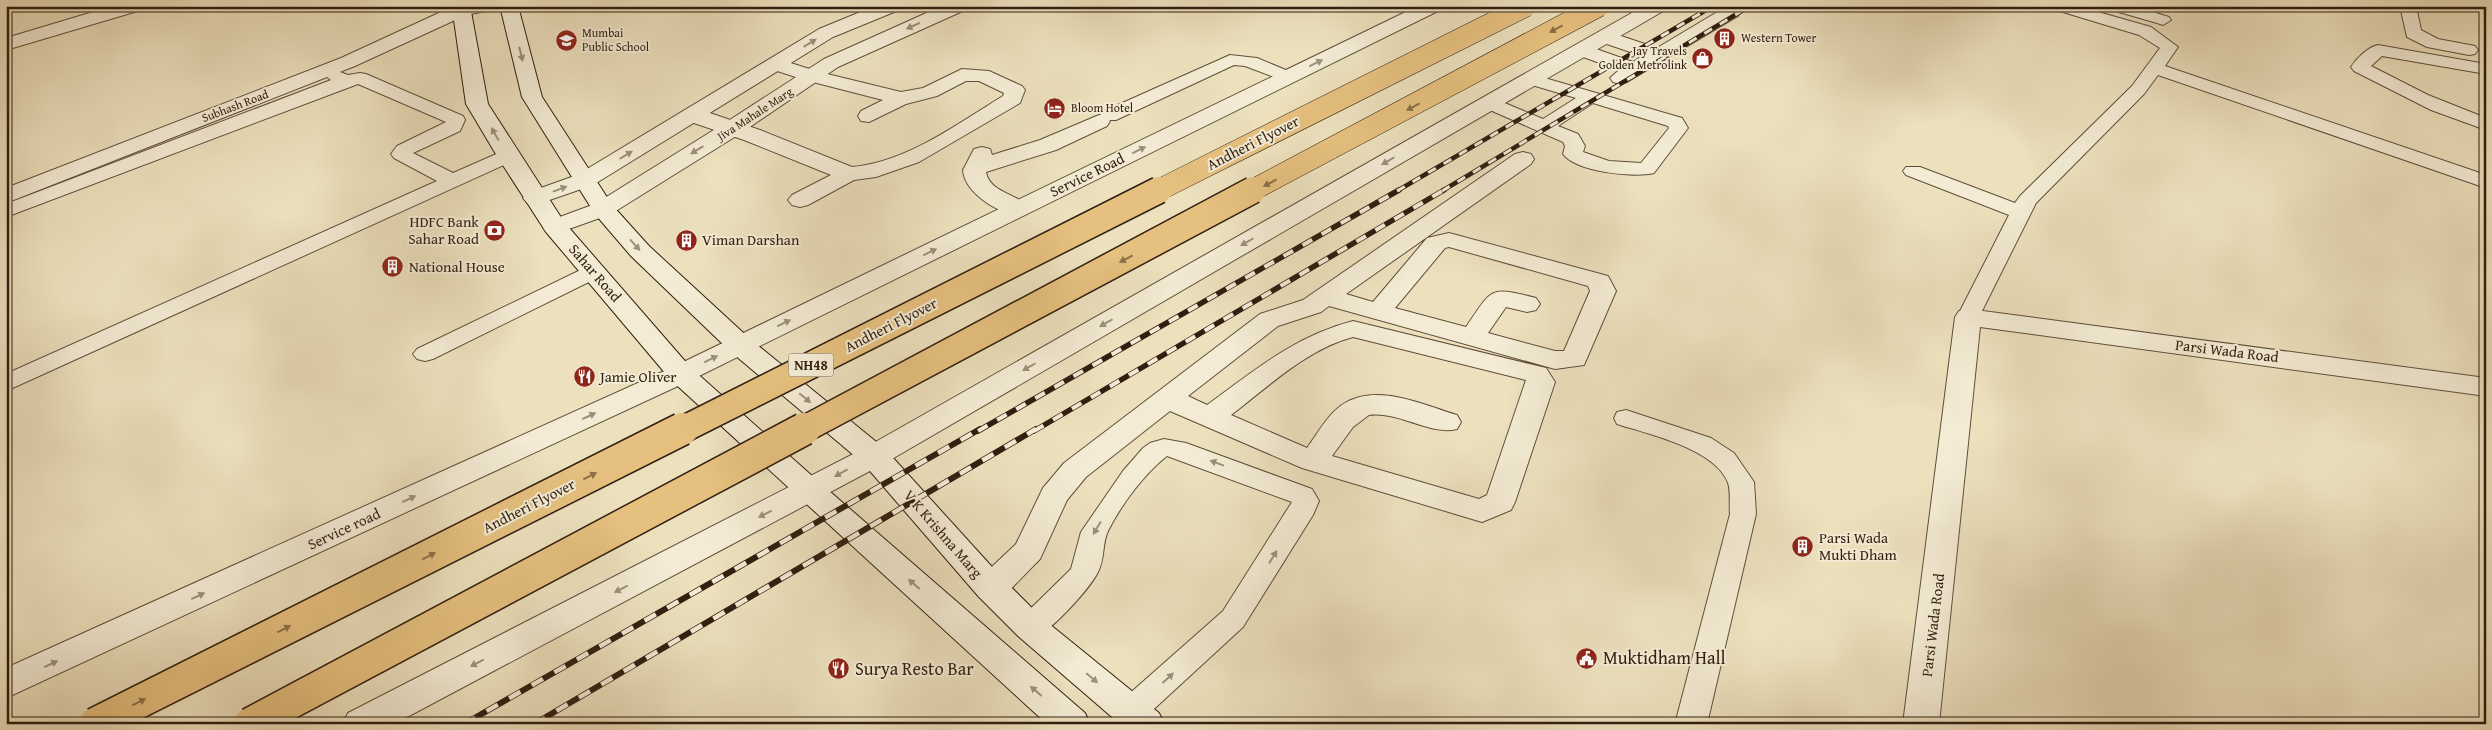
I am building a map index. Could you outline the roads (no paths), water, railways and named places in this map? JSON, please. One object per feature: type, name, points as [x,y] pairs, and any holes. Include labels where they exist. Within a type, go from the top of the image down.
[{"type":"highway","name":"Andheri Flyover","points":[[95,724],[1526,6]]},
{"type":"highway","points":[[250,724],[1599,6]]},
{"type":"street","points":[[6,44],[134,6]]},
{"type":"street","name":"Subhash Road","points":[[6,196],[326,70],[461,8],[484,6]]},
{"type":"street","points":[[509,6],[532,97],[603,209],[640,251],[740,345]]},
{"type":"street","points":[[535,198],[585,180],[826,33],[892,6]]},
{"type":"street","name":"Service Road","points":[[740,345],[1433,6]]},
{"type":"street","points":[[361,724],[874,456],[1658,6]]},
{"type":"street","name":"Jiva Mahale Marg","points":[[555,227],[603,209],[733,128],[831,63],[953,7]]},
{"type":"street","name":"Sahar Road","points":[[461,8],[477,104],[508,156],[555,227],[681,374],[809,491]]},
{"type":"street","points":[[1582,50],[1628,74],[1731,12]]},
{"type":"street","points":[[1604,37],[1658,55]]},
{"type":"street","points":[[693,115],[733,128],[849,174],[864,175],[902,163],[1012,99],[1015,90],[982,75],[962,75],[930,92],[915,97],[901,98],[812,76],[775,64]]},
{"type":"street","points":[[869,116],[901,98]]},
{"type":"street","points":[[1018,209],[984,189],[974,176],[978,161],[1048,145],[1104,118]]},
{"type":"street","points":[[991,588],[1029,551],[1054,496],[1075,470],[1269,320],[1312,306],[1523,158]]},
{"type":"street","points":[[800,200],[849,174]]},
{"type":"street","points":[[1326,297],[1378,312],[1555,360],[1574,358],[1603,292],[1599,281],[1449,240],[1436,243],[1378,312]]},
{"type":"street","points":[[1472,337],[1498,300],[1504,298],[1527,304]]},
{"type":"street","name":"Parsi Wada Road","points":[[1921,724],[1968,317],[2486,387]]},
{"type":"street","points":[[1166,398],[1210,417],[1313,461],[1367,480],[1482,511],[1500,502],[1541,382],[1536,374],[1353,329],[1342,331],[1304,349],[1210,417]]},
{"type":"street","name":"V K Krishna Marg","points":[[740,345],[874,456],[991,588],[1030,627],[1139,717]]},
{"type":"street","name":"Service road","points":[[6,684],[681,374],[740,345]]},
{"type":"street","points":[[1313,461],[1354,410],[1374,404],[1395,407],[1447,422]]},
{"type":"street","points":[[809,491],[1072,724]]},
{"type":"lane","name":"Parsi Wada Road","points":[[1968,317],[2027,200],[2138,90],[2170,47],[2145,31],[2059,6]]},
{"type":"lane","points":[[2116,6],[2162,20]]},
{"type":"lane","points":[[2408,6],[2413,33],[2434,43],[2486,54]]},
{"type":"lane","points":[[2486,69],[2378,50],[2360,67],[2439,108],[2486,124]]},
{"type":"lane","points":[[1104,118],[1230,60],[1235,59],[1247,62],[1287,77]]},
{"type":"lane","points":[[2154,68],[2486,182]]},
{"type":"lane","points":[[326,70],[346,81]]},
{"type":"lane","points":[[6,211],[346,81],[360,78],[456,120],[453,128],[404,150],[401,154],[453,181]]},
{"type":"lane","points":[[1490,103],[1571,138],[1575,146],[1573,154],[1582,159],[1635,170],[1647,168],[1679,128],[1675,122],[1531,79]]},
{"type":"lane","points":[[1546,126],[1591,97]]},
{"type":"lane","points":[[6,384],[508,156]]},
{"type":"lane","points":[[1913,171],[2021,212]]},
{"type":"lane","points":[[425,354],[593,271]]},
{"type":"lane","points":[[1626,418],[1702,444],[1724,459],[1741,482],[1743,514],[1691,724]]},
{"type":"lane","points":[[1030,627],[1081,577],[1089,559],[1091,540],[1095,531],[1124,487],[1151,454],[1162,447],[1177,449],[1302,496],[1306,501],[1304,508],[1233,619],[1139,717]]},
{"type":"railway","points":[[1397,191],[1713,6]]},
{"type":"railway","points":[[1442,191],[1750,6]]},
{"type":"railway","points":[[978,431],[1399,190]]},
{"type":"railway","points":[[1034,431],[1444,190]]},
{"type":"railway","points":[[464,724],[980,429]]},
{"type":"railway","points":[[534,724],[1036,429]]},
{"type":"place","name":"Western Tower","points":[[1725,38]]},
{"type":"place","name":"Mumbai Public School","points":[[566,40]]},
{"type":"place","name":"Jay Travels Golden Metrolink","points":[[1703,58]]},
{"type":"place","name":"Bloom Hotel","points":[[1055,108]]},
{"type":"place","name":"HDFC Bank Sahar Road","points":[[495,231]]},
{"type":"place","name":"Viman Darshan","points":[[686,240]]},
{"type":"place","name":"National House","points":[[393,267]]},
{"type":"place","name":"Jamie Oliver","points":[[584,377]]},
{"type":"place","name":"Parsi Wada Mukti Dham","points":[[1803,547]]},
{"type":"place","name":"Muktidham Hall","points":[[1587,658]]},
{"type":"place","name":"Surya Resto Bar","points":[[839,669]]}]
